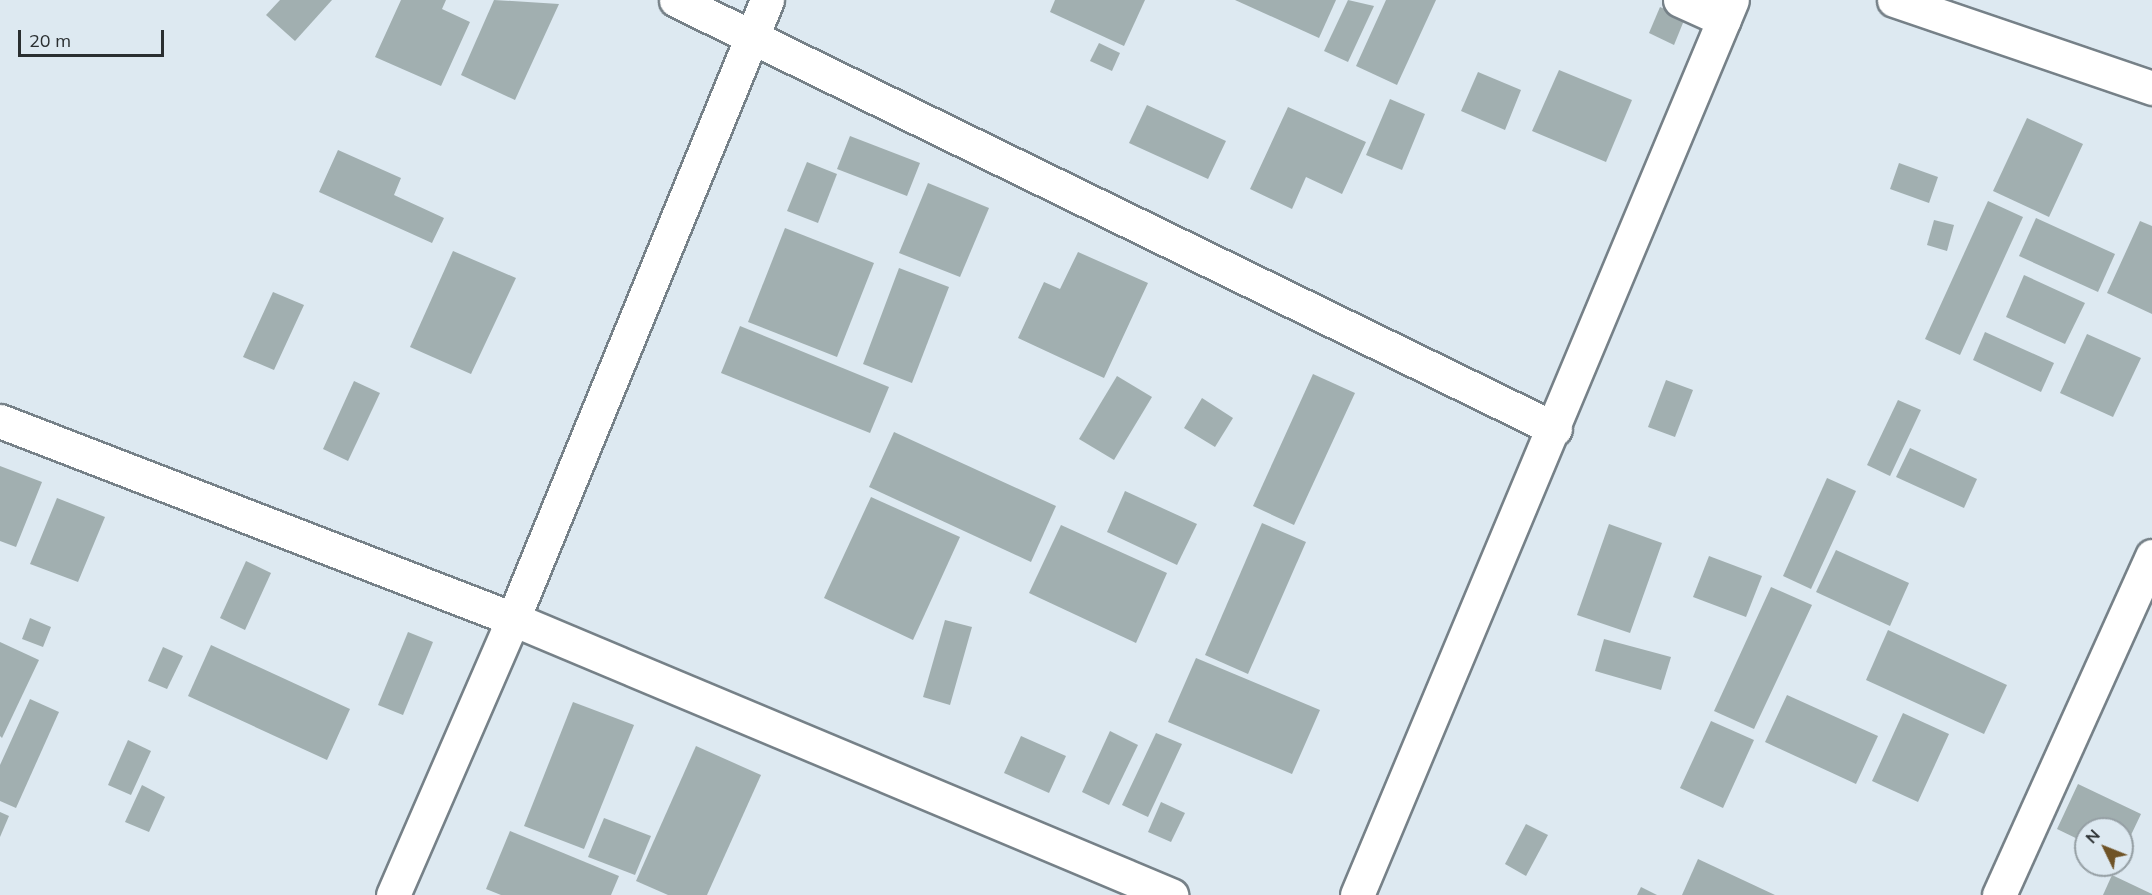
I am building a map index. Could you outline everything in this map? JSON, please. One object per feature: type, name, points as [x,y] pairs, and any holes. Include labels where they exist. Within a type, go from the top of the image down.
[{"type":"street","points":[[676,0],[751,33],[1555,429]]},
{"type":"street","points":[[393,895],[513,620],[751,33],[767,0]]},
{"type":"street","points":[[1357,895],[1555,429],[1728,10],[1680,0]]},
{"type":"street","points":[[1894,0],[2152,88]]},
{"type":"street","points":[[0,421],[513,620],[1171,895]]},
{"type":"street","points":[[1999,895],[2152,556]]},
{"type":"building","points":[[280,0],[332,0],[295,41],[266,15]]},
{"type":"building","points":[[401,0],[446,0],[442,9],[470,22],[441,86],[375,57]]},
{"type":"building","points":[[494,0],[559,4],[515,100],[461,75]]},
{"type":"building","points":[[1055,0],[1145,0],[1124,46],[1050,12]]},
{"type":"building","points":[[1235,0],[1336,0],[1319,38]]},
{"type":"building","points":[[1348,0],[1374,6],[1348,62],[1324,51]]},
{"type":"building","points":[[1386,0],[1436,0],[1397,85],[1356,66]]},
{"type":"building","points":[[1660,7],[1685,18],[1674,45],[1649,33]]},
{"type":"building","points":[[1099,43],[1120,53],[1112,71],[1090,61]]},
{"type":"building","points":[[1559,70],[1632,100],[1606,162],[1532,131]]},
{"type":"building","points":[[1478,72],[1521,90],[1505,130],[1461,111]]},
{"type":"building","points":[[1390,99],[1425,114],[1402,170],[1366,155]]},
{"type":"building","points":[[1147,105],[1226,141],[1208,179],[1129,143]]},
{"type":"building","points":[[1288,107],[1366,142],[1342,194],[1306,177],[1292,209],[1250,189]]},
{"type":"building","points":[[2027,118],[2083,144],[2049,217],[1993,191]]},
{"type":"building","points":[[850,136],[920,163],[907,196],[837,169]]},
{"type":"building","points":[[338,150],[401,178],[394,195],[444,218],[432,243],[319,192]]},
{"type":"building","points":[[807,162],[837,174],[818,223],[787,211]]},
{"type":"building","points":[[1899,163],[1938,177],[1929,203],[1890,189]]},
{"type":"building","points":[[928,183],[989,208],[960,277],[899,253]]},
{"type":"building","points":[[1988,201],[2023,217],[1960,355],[1925,339]]},
{"type":"building","points":[[2036,218],[2115,254],[2098,292],[2019,256]]},
{"type":"building","points":[[1934,220],[1954,225],[1947,251],[1927,245]]},
{"type":"building","points":[[2140,221],[2152,226],[2152,314],[2107,293]]},
{"type":"building","points":[[785,228],[874,263],[837,357],[748,322]]},
{"type":"building","points":[[453,251],[516,278],[471,374],[410,347]]},
{"type":"building","points":[[1078,252],[1148,283],[1104,378],[1018,338],[1044,282],[1060,289]]},
{"type":"building","points":[[899,268],[949,287],[912,383],[863,364]]},
{"type":"building","points":[[2024,275],[2085,303],[2065,344],[2006,317]]},
{"type":"building","points":[[273,292],[304,305],[274,370],[243,357]]},
{"type":"building","points":[[740,326],[889,387],[870,433],[721,373]]},
{"type":"building","points":[[1985,332],[2054,363],[2041,392],[1973,360]]},
{"type":"building","points":[[2087,334],[2141,358],[2113,417],[2060,393]]},
{"type":"building","points":[[1313,374],[1355,393],[1294,525],[1253,506]]},
{"type":"building","points":[[1117,376],[1152,397],[1114,460],[1079,439]]},
{"type":"building","points":[[1666,380],[1693,390],[1675,437],[1648,427]]},
{"type":"building","points":[[354,381],[380,393],[348,461],[323,449]]},
{"type":"building","points":[[1202,398],[1233,418],[1215,447],[1184,428]]},
{"type":"building","points":[[1898,400],[1921,410],[1890,476],[1867,465]]},
{"type":"building","points":[[894,432],[1056,506],[1031,562],[869,487]]},
{"type":"building","points":[[1910,448],[1977,479],[1964,508],[1896,477]]},
{"type":"building","points":[[0,466],[42,482],[16,547],[0,541]]},
{"type":"building","points":[[1827,478],[1856,491],[1811,589],[1783,576]]},
{"type":"building","points":[[1125,491],[1197,524],[1177,565],[1107,532]]},
{"type":"building","points":[[871,497],[960,537],[913,640],[824,598]]},
{"type":"building","points":[[57,498],[105,517],[78,582],[30,564]]},
{"type":"building","points":[[1262,523],[1306,542],[1248,674],[1205,655]]},
{"type":"building","points":[[1609,524],[1662,543],[1630,633],[1577,615]]},
{"type":"building","points":[[1061,525],[1167,573],[1136,643],[1029,593]]},
{"type":"building","points":[[1836,550],[1909,583],[1890,626],[1816,592]]},
{"type":"building","points":[[1709,556],[1762,576],[1746,617],[1693,597]]},
{"type":"building","points":[[246,561],[271,573],[245,630],[220,618]]},
{"type":"building","points":[[1771,587],[1812,605],[1754,729],[1714,711]]},
{"type":"building","points":[[30,618],[51,627],[43,647],[22,639]]},
{"type":"building","points":[[945,620],[972,627],[950,705],[923,697]]},
{"type":"building","points":[[1888,630],[2007,685],[1984,734],[1866,680]]},
{"type":"building","points":[[408,632],[433,642],[403,715],[378,705]]},
{"type":"building","points":[[1604,639],[1671,657],[1661,690],[1595,671]]},
{"type":"building","points":[[0,642],[39,660],[2,738],[0,736]]},
{"type":"building","points":[[211,645],[350,709],[327,760],[188,696]]},
{"type":"building","points":[[163,647],[183,656],[167,689],[148,681]]},
{"type":"building","points":[[1196,658],[1320,710],[1292,774],[1168,722]]},
{"type":"building","points":[[1787,695],[1878,736],[1856,784],[1765,742]]},
{"type":"building","points":[[30,699],[59,712],[16,808],[0,801],[0,765]]},
{"type":"building","points":[[573,702],[634,725],[584,849],[524,826]]},
{"type":"building","points":[[1903,713],[1949,734],[1918,802],[1872,781]]},
{"type":"building","points":[[1711,721],[1754,740],[1723,808],[1680,788]]},
{"type":"building","points":[[1110,731],[1138,745],[1109,805],[1082,792]]},
{"type":"building","points":[[1156,733],[1182,744],[1148,817],[1122,805]]},
{"type":"building","points":[[1021,736],[1066,756],[1049,793],[1004,773]]},
{"type":"building","points":[[128,740],[151,751],[131,795],[108,785]]},
{"type":"building","points":[[696,746],[761,775],[707,895],[668,895],[636,881]]},
{"type":"building","points":[[2078,784],[2141,814],[2134,829],[2134,817],[2074,817],[2074,837],[2057,829]]},
{"type":"building","points":[[142,785],[165,797],[149,832],[125,822]]},
{"type":"building","points":[[1161,802],[1185,813],[1171,842],[1148,832]]},
{"type":"building","points":[[0,812],[9,816],[0,837]]},
{"type":"building","points":[[604,818],[651,836],[635,875],[588,857]]},
{"type":"building","points":[[1526,824],[1548,835],[1526,876],[1505,864]]},
{"type":"building","points":[[510,831],[619,876],[611,895],[501,895],[486,889]]},
{"type":"building","points":[[1698,859],[1775,895],[1682,895]]},
{"type":"building","points":[[2111,877],[2116,877],[2152,894],[2152,895],[2103,895]]},
{"type":"building","points":[[1641,887],[1657,895],[1637,895]]}]
